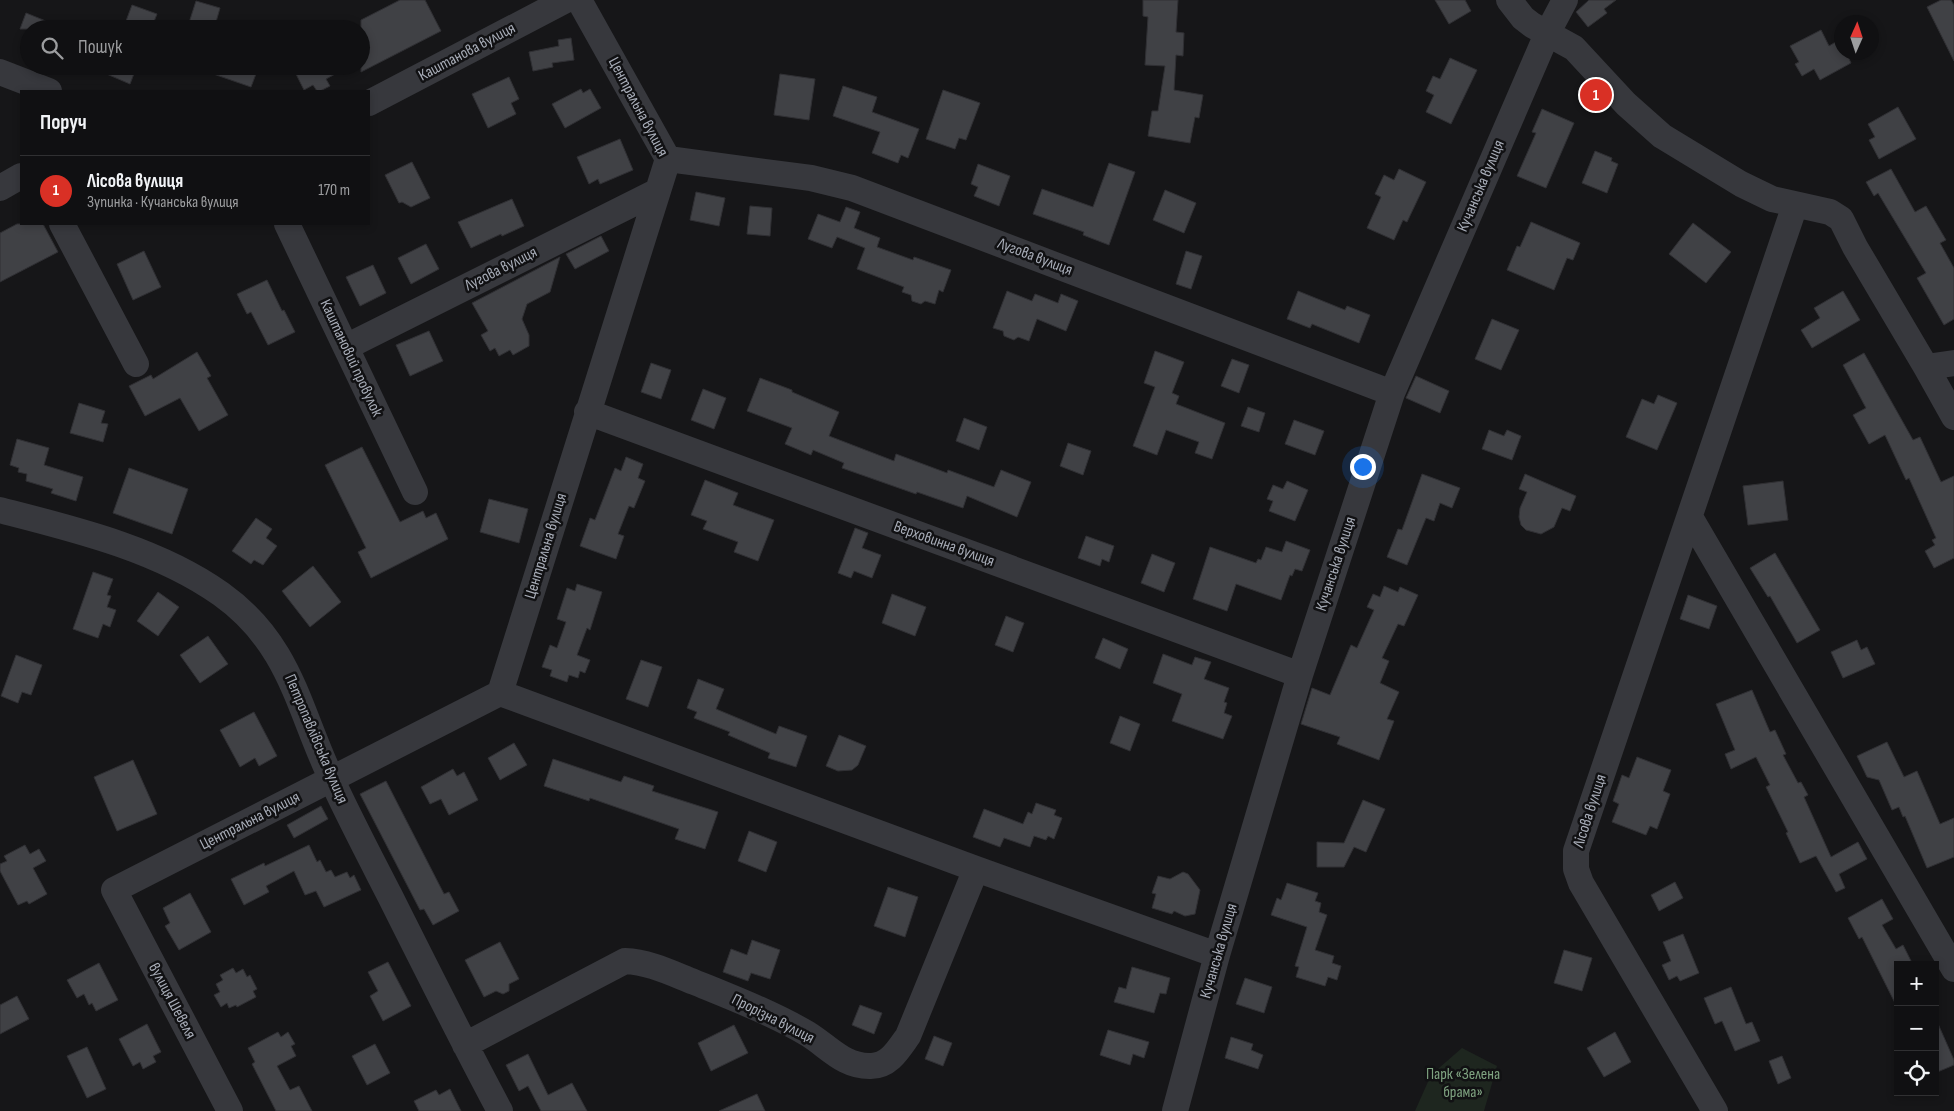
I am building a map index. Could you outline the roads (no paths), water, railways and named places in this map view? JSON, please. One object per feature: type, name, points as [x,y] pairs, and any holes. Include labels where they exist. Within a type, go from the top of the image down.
[{"type":"street","name":"Каштанова вулиця","points":[[370,102],[566,0]]},
{"type":"street","name":"Центральна вулиця","points":[[114,890],[500,693],[656,192],[668,159],[579,0]]},
{"type":"street","points":[[1509,0],[1523,18],[1547,34],[1574,48],[1626,104],[1662,136],[1741,184],[1772,199],[1830,212],[1841,219],[1855,247],[1954,417]]},
{"type":"street","name":"Кучанська вулиця","points":[[1175,1111],[1217,955],[1300,675],[1392,393],[1547,34],[1565,0]]},
{"type":"street","points":[[0,72],[46,90]]},
{"type":"street","name":"Лугова вулиця","points":[[668,159],[811,178],[852,188],[1392,393]]},
{"type":"street","points":[[0,188],[20,177]]},
{"type":"street","name":"Лугова вулиця","points":[[346,347],[656,192]]},
{"type":"street","name":"Лісова вулиця","points":[[1716,1111],[1581,883],[1576,869],[1576,851],[1795,205]]},
{"type":"street","points":[[63,225],[136,364]]},
{"type":"street","name":"Каштановий провулок","points":[[287,225],[415,492]]},
{"type":"street","points":[[1926,367],[1954,363]]},
{"type":"street","name":"Верховинна вулиця","points":[[587,412],[1300,675]]},
{"type":"street","name":"Петропавлівська вулиця","points":[[0,510],[128,546],[177,568],[221,594],[254,622],[276,650],[295,688],[331,779],[465,1046],[500,1111]]},
{"type":"street","points":[[1690,518],[1954,969]]},
{"type":"street","points":[[500,693],[976,869],[1217,955]]},
{"type":"street","name":"Прорізна вулиця","points":[[465,1046],[625,961],[632,961],[655,966],[748,1004],[809,1035],[851,1064],[872,1066],[885,1063],[896,1053],[908,1036],[976,869]]},
{"type":"street","name":"вулиця Шевеля","points":[[114,890],[230,1111]]},
{"type":"place","name":"Лісова вулиця","points":[[1596,95]]},
{"type":"park label","name":"Парк «Зелена брама»","points":[[1463,1083]]}]
